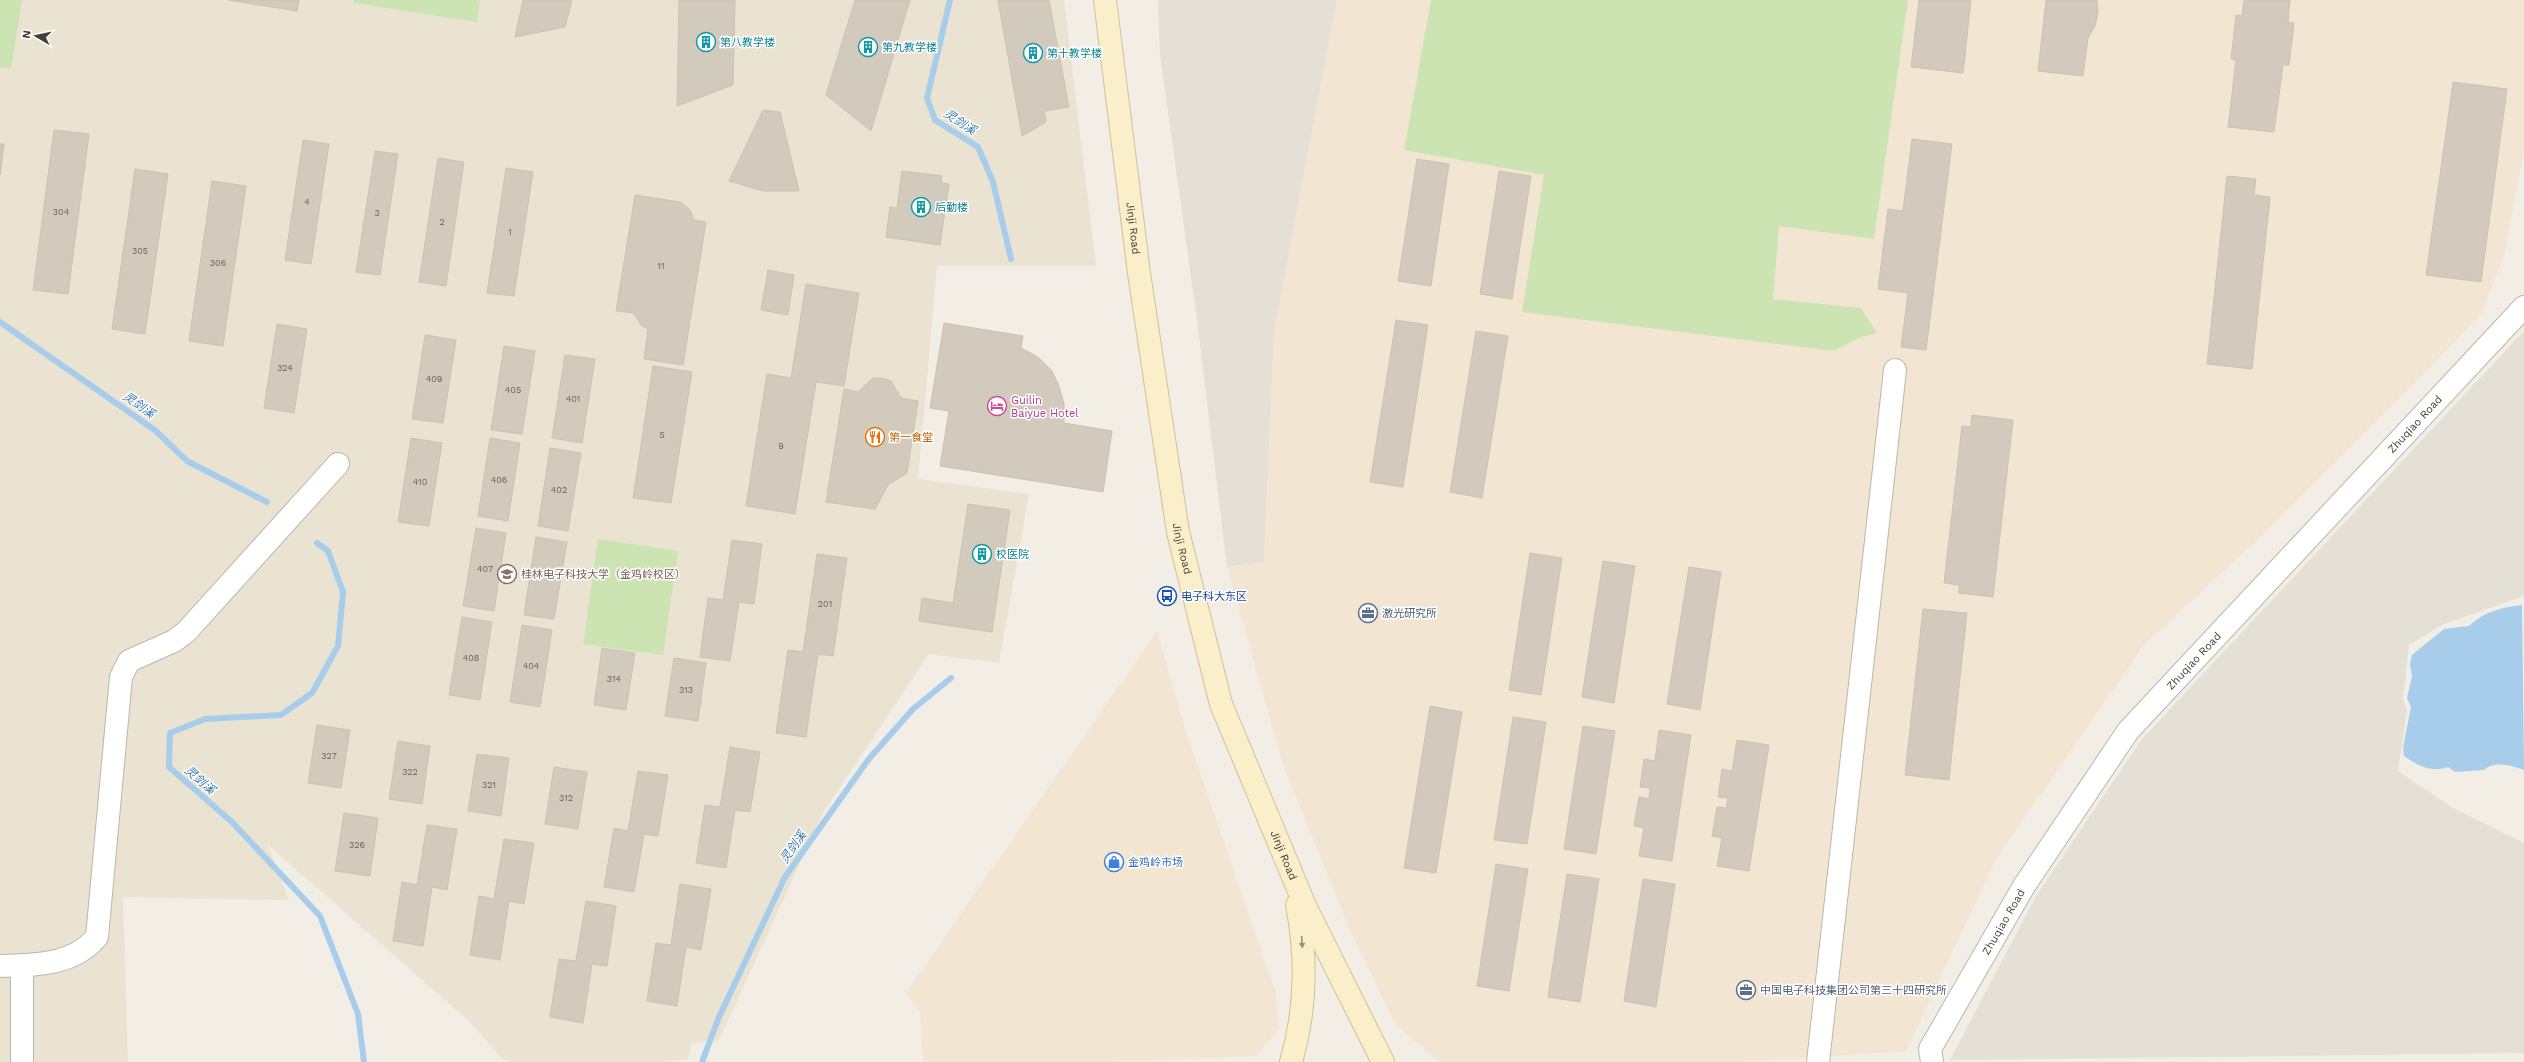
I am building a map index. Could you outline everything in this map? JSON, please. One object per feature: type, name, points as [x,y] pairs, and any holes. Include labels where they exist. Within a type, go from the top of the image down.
[{"type":"main road","name":"Jinji Road","points":[[1105,0],[1139,274],[1178,532],[1221,704],[1292,876],[1383,1062]]},
{"type":"main road","points":[[1291,1062],[1301,1021],[1303,975],[1301,924],[1292,876]]},
{"type":"street","name":"Zhuqiao Road","points":[[1932,1062],[1930,1049],[2024,886],[2128,730],[2524,307]]},
{"type":"street","points":[[1818,1062],[1895,370]]},
{"type":"street","points":[[0,966],[66,960],[84,950],[96,937],[121,677],[124,667],[129,661],[174,641],[186,632],[338,464]]},
{"type":"street","points":[[22,965],[22,1062]]},
{"type":"shaded area","name":"桂林电子科技大学（金鸡岭校区）","points":[[0,0],[1064,0],[1096,266],[937,266],[918,479],[1029,494],[999,663],[929,654],[823,813],[719,1040],[692,1043],[688,1059],[663,1062],[511,1062],[502,1059],[469,1021],[267,844],[289,900],[123,897],[128,1062],[0,1062]]},
{"type":"shaded area","points":[[1158,0],[1337,0],[1274,333],[1264,562],[1227,567],[1197,320],[1160,55]]},
{"type":"shaded area","name":"中国电子科技集团公司第三十四研究所","points":[[1337,0],[2524,0],[2524,151],[2504,256],[2481,315],[2273,525],[2143,646],[1995,861],[1906,1051],[1743,1062],[1439,1062],[1395,1024],[1348,925],[1283,765],[1227,567],[1264,562],[1274,333]]},
{"type":"shaded area","points":[[2524,331],[2524,596],[2444,624],[2409,645],[2403,700],[2407,709],[2398,771],[2453,808],[2524,843],[2524,1053],[1950,1060],[2036,896],[2142,739]]},
{"type":"shaded area","name":"金鸡岭市场","points":[[1157,631],[1187,735],[1275,990],[1279,1029],[1255,1056],[1110,1062],[923,1062],[920,1012],[906,993]]},
{"type":"green space","points":[[0,0],[22,0],[11,69],[0,67]]},
{"type":"green space","points":[[354,0],[480,0],[477,22],[354,3]]},
{"type":"green space","points":[[1431,0],[1908,0],[1874,239],[1779,226],[1773,299],[1861,308],[1877,333],[1861,337],[1834,351],[1522,312],[1544,175],[1404,150]]},
{"type":"green space","points":[[598,539],[678,551],[663,655],[583,644]]},
{"type":"water","points":[[2522,605],[2524,770],[2504,765],[2493,765],[2484,770],[2455,772],[2448,767],[2442,769],[2425,768],[2404,756],[2403,748],[2411,707],[2407,698],[2412,676],[2410,664],[2412,655],[2444,629],[2469,626],[2481,617],[2494,611]]},
{"type":"building","points":[[228,0],[299,0],[297,11]]},
{"type":"building","points":[[523,0],[572,0],[565,27],[515,37]]},
{"type":"building","name":"第八教学楼","points":[[679,0],[735,0],[733,85],[677,106]]},
{"type":"building","name":"第九教学楼","points":[[855,0],[910,0],[871,131],[826,95]]},
{"type":"building","name":"第十教学楼","points":[[998,0],[1049,0],[1069,107],[1044,111],[1046,122],[1022,136]]},
{"type":"building","points":[[1919,0],[1971,0],[1963,73],[1911,67]]},
{"type":"building","points":[[2046,0],[2097,0],[2098,12],[2095,26],[2088,38],[2083,76],[2038,71]]},
{"type":"building","points":[[2244,0],[2290,0],[2288,22],[2294,23],[2289,65],[2283,65],[2274,132],[2228,127],[2236,60],[2231,59],[2236,15],[2242,16]]},
{"type":"building","points":[[2453,82],[2507,89],[2481,282],[2426,275]]},
{"type":"building","points":[[763,110],[780,112],[799,191],[763,191],[729,181]]},
{"type":"building","points":[[54,130],[89,134],[68,294],[33,290]]},
{"type":"building","points":[[1912,139],[1952,144],[1926,350],[1901,347],[1908,293],[1878,289],[1888,209],[1903,211]]},
{"type":"building","points":[[303,140],[329,144],[311,264],[285,260]]},
{"type":"building","points":[[0,144],[4,144],[0,175]]},
{"type":"building","points":[[375,151],[398,154],[380,275],[356,272]]},
{"type":"building","points":[[438,158],[464,162],[446,286],[419,282]]},
{"type":"building","points":[[1417,159],[1449,164],[1431,286],[1398,281]]},
{"type":"building","points":[[506,168],[533,172],[514,296],[487,293]]},
{"type":"building","points":[[135,169],[168,174],[145,334],[112,329]]},
{"type":"building","name":"后勤楼","points":[[902,171],[942,176],[941,183],[949,184],[940,245],[886,237],[890,207],[897,208]]},
{"type":"building","points":[[1499,171],[1531,176],[1512,299],[1480,294]]},
{"type":"building","points":[[2227,176],[2256,179],[2254,195],[2270,197],[2252,369],[2207,364]]},
{"type":"building","points":[[212,181],[246,186],[223,346],[189,341]]},
{"type":"building","points":[[635,195],[680,202],[690,210],[694,220],[706,222],[683,365],[644,359],[648,329],[641,325],[634,313],[616,311]]},
{"type":"building","points":[[768,270],[794,275],[788,315],[761,310]]},
{"type":"building","points":[[806,284],[859,293],[844,386],[816,382],[795,514],[746,506],[767,374],[791,378]]},
{"type":"building","points":[[1396,320],[1428,325],[1403,487],[1370,482]]},
{"type":"building","name":"Guilin Baiyue Hotel","points":[[944,323],[1023,336],[1021,348],[1038,357],[1052,371],[1059,386],[1064,404],[1064,423],[1112,431],[1103,492],[940,466],[949,411],[930,408]]},
{"type":"building","points":[[277,324],[307,329],[294,413],[264,408]]},
{"type":"building","points":[[1476,331],[1508,336],[1482,498],[1450,492]]},
{"type":"building","points":[[425,335],[456,340],[443,423],[412,419]]},
{"type":"building","points":[[504,346],[535,351],[522,434],[491,430]]},
{"type":"building","points":[[565,355],[595,359],[582,443],[552,438]]},
{"type":"building","points":[[653,366],[692,372],[671,503],[633,498]]},
{"type":"building","name":"第一食堂","points":[[873,378],[881,378],[891,381],[901,398],[918,401],[907,473],[888,485],[875,509],[826,502],[844,389],[858,392]]},
{"type":"building","points":[[1972,415],[2013,420],[1993,597],[1959,593],[1959,585],[1944,583],[1962,426],[1971,427]]},
{"type":"building","points":[[411,438],[442,443],[429,526],[398,522]]},
{"type":"building","points":[[490,438],[520,443],[508,521],[478,516]]},
{"type":"building","points":[[550,448],[581,453],[568,531],[538,526]]},
{"type":"building","name":"校医院","points":[[968,504],[1010,510],[992,632],[919,621],[922,598],[953,603]]},
{"type":"building","points":[[476,528],[506,533],[494,611],[463,606]]},
{"type":"building","points":[[536,537],[567,542],[554,619],[524,615]]},
{"type":"building","points":[[732,540],[762,544],[754,604],[739,602],[730,661],[700,657],[708,598],[723,600]]},
{"type":"building","points":[[1530,553],[1562,558],[1541,695],[1509,690]]},
{"type":"building","points":[[817,554],[847,558],[833,656],[818,654],[806,737],[776,733],[788,650],[803,652]]},
{"type":"building","points":[[1603,561],[1635,566],[1614,703],[1582,697]]},
{"type":"building","points":[[1689,567],[1721,572],[1700,710],[1667,704]]},
{"type":"building","points":[[1923,609],[1967,613],[1949,780],[1905,775]]},
{"type":"building","points":[[462,617],[492,622],[480,700],[449,695]]},
{"type":"building","points":[[522,625],[552,630],[540,707],[510,702]]},
{"type":"building","points":[[602,648],[635,653],[626,710],[594,705]]},
{"type":"building","points":[[674,658],[706,663],[698,721],[665,716]]},
{"type":"building","points":[[1430,706],[1462,712],[1436,873],[1404,868]]},
{"type":"building","points":[[1513,717],[1546,722],[1527,844],[1494,840]]},
{"type":"building","points":[[317,725],[350,730],[341,788],[308,783]]},
{"type":"building","points":[[1583,726],[1615,731],[1596,854],[1564,849]]},
{"type":"building","points":[[1659,730],[1691,735],[1672,861],[1639,856],[1644,828],[1634,826],[1639,797],[1649,799],[1650,788],[1640,787],[1644,759],[1655,761]]},
{"type":"building","points":[[1737,740],[1769,745],[1749,871],[1717,866],[1722,838],[1712,836],[1717,807],[1726,808],[1728,798],[1718,797],[1722,769],[1732,771]]},
{"type":"building","points":[[398,741],[430,746],[422,804],[389,799]]},
{"type":"building","points":[[730,747],[760,752],[750,812],[735,810],[726,868],[696,863],[705,805],[720,807]]},
{"type":"building","points":[[477,754],[509,758],[501,816],[468,811]]},
{"type":"building","points":[[554,767],[587,772],[578,829],[545,824]]},
{"type":"building","points":[[638,771],[668,775],[658,836],[644,834],[634,892],[604,887],[614,828],[628,831]]},
{"type":"building","points":[[344,813],[378,818],[370,876],[335,871]]},
{"type":"building","points":[[427,825],[457,829],[447,890],[432,887],[423,946],[393,941],[402,882],[417,885]]},
{"type":"building","points":[[504,839],[534,843],[524,904],[509,901],[500,960],[470,955],[479,896],[494,899]]},
{"type":"building","points":[[1496,864],[1528,869],[1509,991],[1477,986]]},
{"type":"building","points":[[1567,874],[1599,879],[1580,1002],[1548,997]]},
{"type":"building","points":[[1643,879],[1675,884],[1656,1007],[1624,1001]]},
{"type":"building","points":[[680,884],[711,889],[701,950],[686,947],[677,1006],[647,1001],[656,943],[671,945]]},
{"type":"building","points":[[586,901],[616,906],[607,966],[592,964],[583,1023],[550,1017],[559,959],[576,961]]},
{"type":"waterway","name":"灵剑溪","points":[[950,0],[927,98],[935,120],[978,147],[993,182],[1011,259]]},
{"type":"waterway","name":"灵剑溪","points":[[0,322],[156,431],[187,461],[267,502]]},
{"type":"waterway","name":"灵剑溪","points":[[317,543],[328,551],[343,592],[338,646],[312,693],[281,715],[205,719],[170,733],[169,767],[232,822],[320,916],[358,1014],[364,1062]]},
{"type":"waterway","name":"灵剑溪","points":[[702,1062],[719,1017],[785,877],[868,760],[913,709],[951,678]]},
{"type":"place","name":"第八教学楼","points":[[706,42]]},
{"type":"place","name":"第九教学楼","points":[[868,47]]},
{"type":"place","name":"第十教学楼","points":[[1033,53]]},
{"type":"place","name":"后勤楼","points":[[921,207]]},
{"type":"place","name":"Guilin Baiyue Hotel","points":[[997,406]]},
{"type":"place","name":"第一食堂","points":[[875,437]]},
{"type":"place","name":"校医院","points":[[982,554]]},
{"type":"place","name":"桂林电子科技大学（金鸡岭校区）","points":[[507,574]]},
{"type":"place","name":"电子科大东区","points":[[1167,596]]},
{"type":"place","name":"激光研究所","points":[[1368,613]]},
{"type":"place","name":"金鸡岭市场","points":[[1114,862]]},
{"type":"place","name":"中国电子科技集团公司第三十四研究所","points":[[1746,990]]}]
